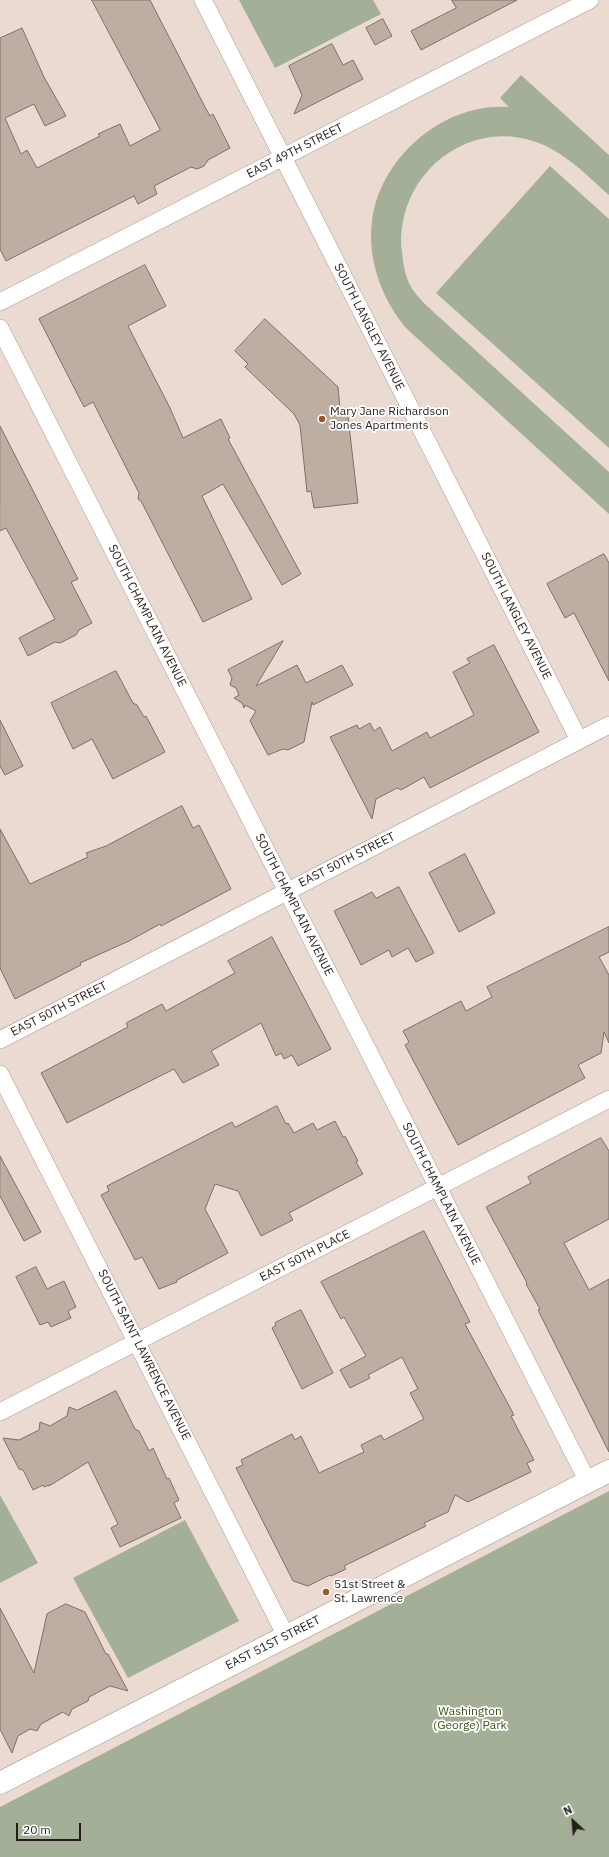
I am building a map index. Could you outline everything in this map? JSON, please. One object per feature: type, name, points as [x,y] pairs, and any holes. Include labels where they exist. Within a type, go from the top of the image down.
[{"type":"main road","name":"EAST 51ST STREET","points":[[0,1783],[609,1471]]},
{"type":"street","name":"SOUTH LANGLEY AVENUE","points":[[202,0],[579,740]]},
{"type":"street","name":"EAST 49TH STREET","points":[[0,302],[283,157],[571,4],[590,0]]},
{"type":"street","name":"SOUTH CHAMPLAIN AVENUE","points":[[0,328],[588,1482]]},
{"type":"street","name":"EAST 50TH STREET","points":[[0,1040],[609,725]]},
{"type":"street","name":"SOUTH SAINT LAWRENCE AVENUE","points":[[0,1074],[286,1636]]},
{"type":"street","name":"EAST 50TH PLACE","points":[[0,1412],[609,1099]]},
{"type":"green space","points":[[239,0],[373,0],[381,14],[275,68]]},
{"type":"green space","points":[[521,75],[609,155],[609,195],[566,158],[547,146],[536,142],[509,137],[484,138],[460,147],[439,160],[422,179],[409,200],[403,225],[402,252],[404,269],[412,288],[427,306],[609,472],[609,514],[406,328],[397,317],[383,292],[374,264],[371,236],[372,221],[378,198],[388,175],[402,155],[419,138],[439,124],[461,114],[485,108],[509,107],[500,98]]},
{"type":"green space","points":[[550,166],[609,219],[609,448],[436,293]]},
{"type":"green space","name":"Washington (George) Park","points":[[609,1491],[609,1857],[0,1857],[0,1807]]},
{"type":"green space","points":[[0,1495],[38,1563],[0,1583]]},
{"type":"green space","points":[[185,1520],[239,1621],[128,1678],[73,1578]]},
{"type":"building","points":[[92,0],[150,0],[205,107],[210,116],[213,114],[230,148],[208,160],[204,166],[197,169],[191,167],[154,186],[157,194],[138,204],[134,196],[6,261],[0,249],[0,38],[22,28],[44,77],[66,116],[45,126],[34,104],[5,118],[21,154],[27,150],[37,168],[100,136],[98,134],[120,124],[130,146],[160,130]]},
{"type":"building","points":[[452,0],[517,0],[421,50],[411,31],[456,8]]},
{"type":"building","points":[[383,19],[392,36],[375,45],[366,28]]},
{"type":"building","points":[[332,44],[343,65],[353,60],[363,79],[294,114],[302,95],[289,66]]},
{"type":"building","points":[[145,265],[166,306],[128,326],[170,408],[183,438],[221,419],[230,438],[228,439],[301,574],[282,585],[223,484],[202,496],[252,599],[203,622],[141,501],[138,499],[139,493],[93,402],[84,407],[39,319]]},
{"type":"building","name":"Mary Jane Richardson Jones Apartments","points":[[265,319],[338,387],[340,409],[347,408],[358,503],[314,508],[311,491],[307,492],[300,425],[294,414],[245,367],[248,364],[235,351]]},
{"type":"building","points":[[0,426],[78,579],[71,582],[92,623],[79,630],[76,635],[60,643],[55,642],[28,656],[19,638],[55,619],[6,528],[0,531]]},
{"type":"building","points":[[604,554],[609,563],[609,681],[574,613],[565,618],[547,584]]},
{"type":"building","points":[[283,641],[256,686],[297,665],[306,683],[342,665],[353,685],[313,705],[312,702],[304,742],[288,750],[283,749],[268,755],[250,721],[256,711],[245,705],[244,708],[242,703],[234,698],[239,695],[236,688],[230,685],[232,678],[228,670]]},
{"type":"building","points":[[494,645],[539,732],[430,788],[424,777],[401,790],[397,788],[376,799],[372,819],[330,737],[357,725],[359,729],[370,723],[374,731],[380,727],[392,751],[427,732],[430,738],[474,715],[453,672],[470,663],[467,659]]},
{"type":"building","points":[[116,671],[133,703],[137,705],[144,717],[146,716],[165,752],[113,779],[92,739],[73,749],[51,703]]},
{"type":"building","points":[[0,720],[23,766],[5,775],[0,766]]},
{"type":"building","points":[[182,806],[193,828],[199,825],[231,889],[161,926],[160,924],[129,941],[80,963],[81,965],[15,999],[0,968],[0,829],[30,884],[88,857],[86,853],[106,846]]},
{"type":"building","points":[[465,854],[495,913],[459,932],[429,873]]},
{"type":"building","points":[[399,887],[434,953],[416,962],[408,948],[392,957],[389,950],[361,965],[334,911],[372,892],[376,898]]},
{"type":"building","points":[[609,927],[609,952],[599,957],[609,975],[609,1043],[604,1032],[601,1053],[578,1065],[585,1078],[458,1145],[405,1045],[409,1042],[403,1031],[461,1001],[466,1011],[492,997],[487,987]]},
{"type":"building","points":[[272,937],[331,1049],[298,1066],[292,1055],[284,1059],[281,1053],[276,1056],[261,1023],[211,1051],[219,1065],[183,1083],[174,1069],[67,1123],[41,1073],[128,1027],[126,1023],[162,1004],[166,1011],[235,973],[228,961]]},
{"type":"building","points":[[277,1106],[286,1124],[288,1123],[294,1133],[313,1123],[317,1130],[335,1121],[343,1137],[345,1136],[363,1174],[289,1213],[293,1220],[261,1236],[238,1191],[215,1184],[205,1209],[228,1253],[177,1280],[177,1282],[159,1289],[142,1257],[135,1260],[101,1195],[109,1191],[107,1186],[232,1122],[235,1127]]},
{"type":"building","points":[[601,1138],[609,1151],[609,1219],[564,1243],[589,1290],[609,1279],[609,1452],[538,1310],[540,1309],[526,1284],[527,1283],[486,1207],[531,1183],[528,1177]]},
{"type":"building","points":[[0,1156],[41,1232],[24,1241],[0,1196]]},
{"type":"building","points":[[424,1231],[470,1322],[465,1324],[514,1415],[511,1416],[534,1460],[527,1463],[531,1472],[468,1502],[455,1495],[448,1512],[424,1523],[426,1526],[344,1566],[346,1569],[331,1576],[330,1575],[308,1586],[293,1581],[236,1468],[243,1465],[241,1460],[292,1434],[295,1440],[301,1436],[319,1473],[364,1452],[361,1445],[381,1435],[384,1440],[424,1419],[410,1393],[418,1389],[402,1357],[368,1375],[370,1378],[350,1388],[340,1370],[366,1356],[344,1317],[341,1319],[321,1282]]},
{"type":"building","points":[[36,1267],[47,1289],[64,1281],[76,1307],[68,1311],[71,1318],[51,1327],[48,1322],[40,1325],[16,1277]]},
{"type":"building","points":[[301,1310],[333,1373],[302,1389],[272,1328],[276,1325],[275,1323]]},
{"type":"building","points":[[116,1391],[135,1429],[139,1431],[149,1451],[153,1448],[167,1479],[169,1478],[179,1500],[174,1503],[181,1518],[120,1547],[111,1528],[118,1524],[88,1462],[49,1486],[44,1487],[43,1485],[33,1490],[23,1470],[19,1469],[3,1438],[19,1440],[39,1430],[40,1422],[50,1426],[67,1416],[69,1407],[77,1410]]},
{"type":"building","points":[[66,1604],[85,1612],[106,1654],[108,1654],[128,1691],[110,1686],[89,1697],[88,1701],[72,1709],[69,1716],[63,1712],[41,1724],[37,1731],[30,1729],[18,1736],[12,1753],[0,1729],[0,1608],[34,1673],[47,1614]]},
{"type":"place","name":"Mary Jane Richardson Jones Apartments","points":[[322,419]]},
{"type":"place","name":"51st Street & St. Lawrence","points":[[326,1592]]}]
